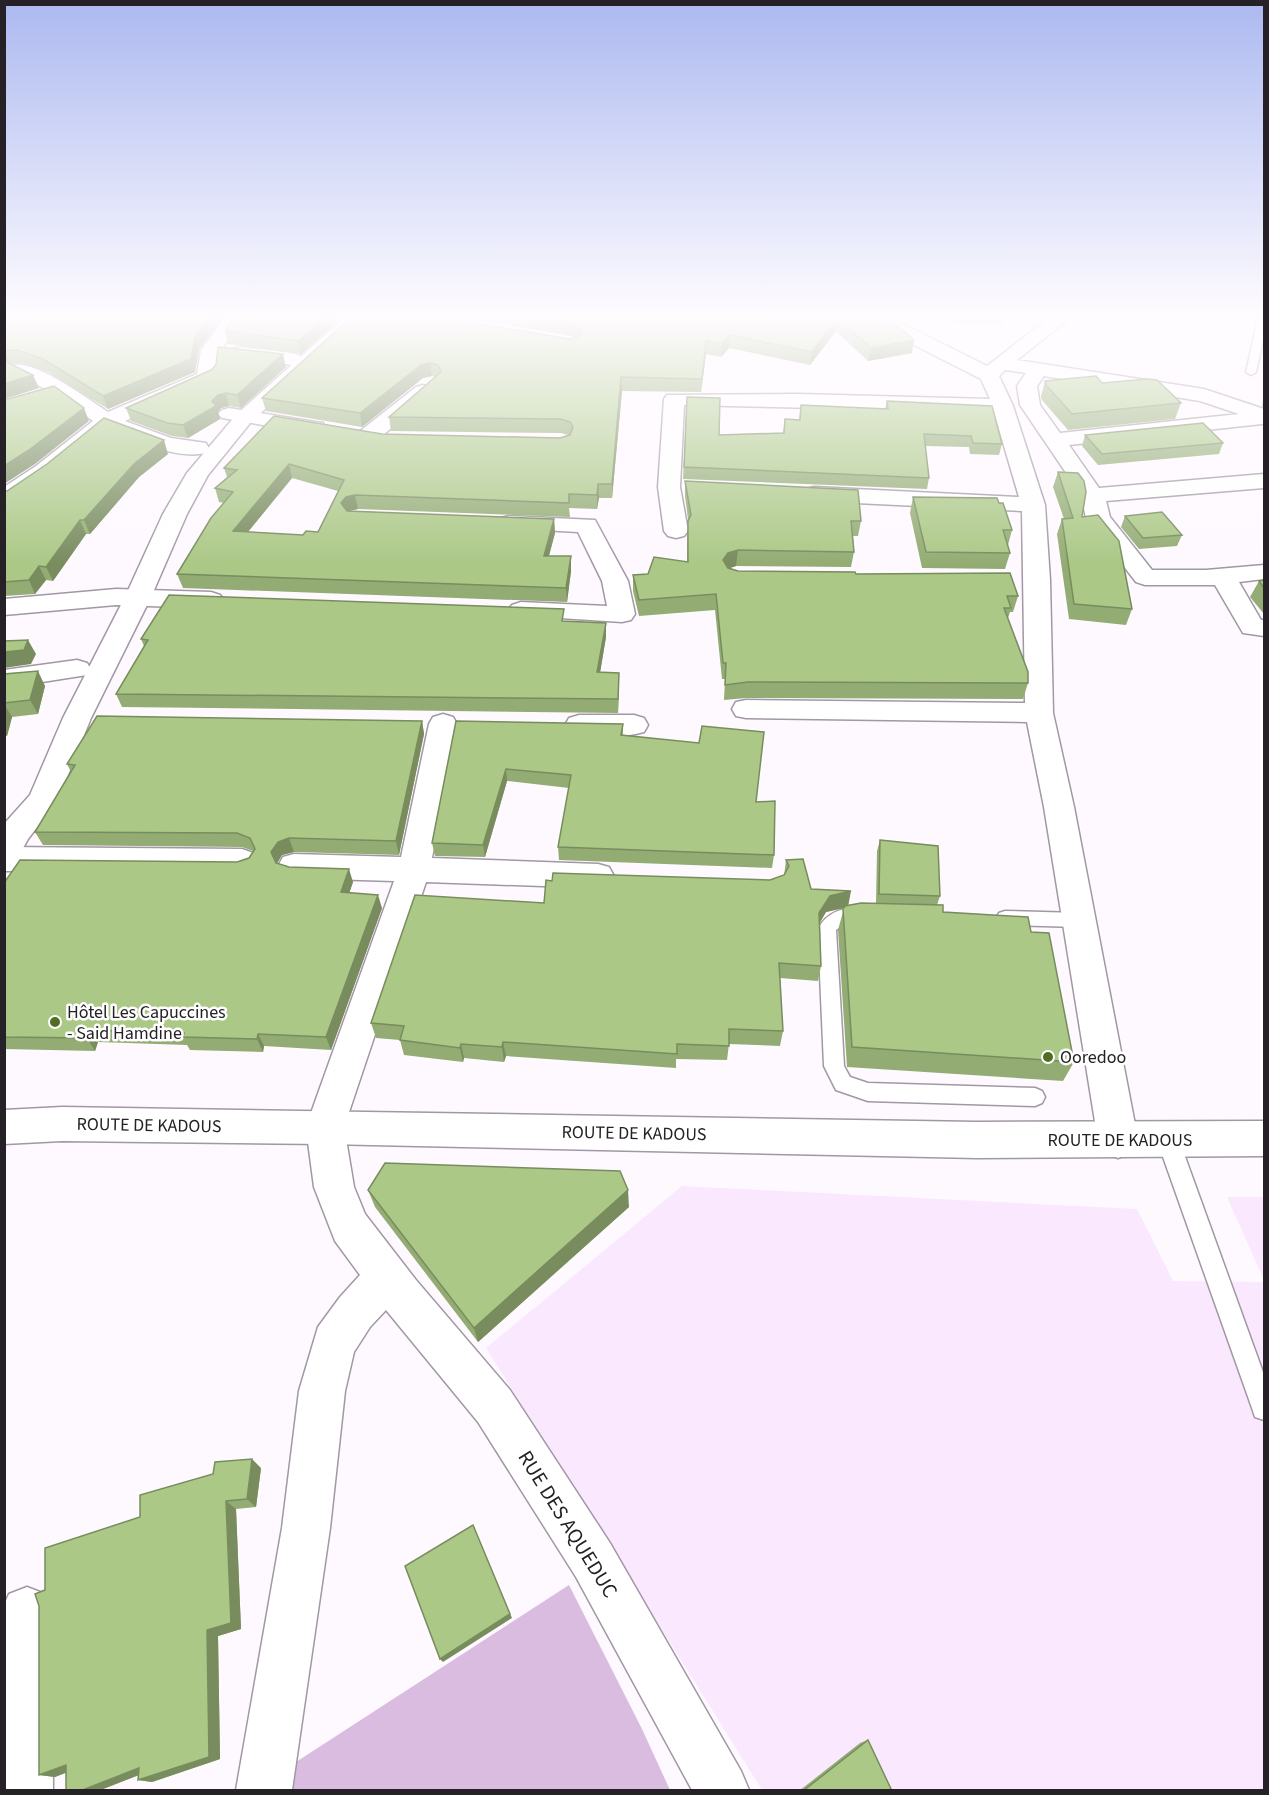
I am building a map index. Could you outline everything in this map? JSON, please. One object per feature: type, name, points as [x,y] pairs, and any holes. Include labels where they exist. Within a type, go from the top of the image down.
[{"type":"street","points":[[30,399],[35,398]]},
{"type":"street","points":[[73,398],[106,422],[167,444],[198,448]]},
{"type":"street","points":[[4,498],[44,471],[106,422],[160,398]]},
{"type":"street","points":[[7,844],[15,809],[24,786],[77,669],[127,597],[185,493],[251,398]]},
{"type":"street","points":[[7,844],[43,800],[89,718],[127,597],[166,496],[198,448],[259,398]]},
{"type":"street","points":[[350,434],[409,398]]},
{"type":"street","points":[[1001,398],[1033,505],[1026,580],[1039,713],[1059,807],[1118,1140]]},
{"type":"street","points":[[1029,398],[1030,405],[1054,441],[1094,495],[1098,518],[1145,577],[1224,576],[1264,572]]},
{"type":"street","points":[[1212,398],[1264,417]]},
{"type":"street","points":[[676,531],[669,487],[674,399],[800,399],[1003,406]]},
{"type":"street","points":[[237,416],[394,439]]},
{"type":"street","points":[[1054,441],[1264,417]]},
{"type":"street","points":[[1094,495],[1264,481]]},
{"type":"street","points":[[669,487],[692,488]]},
{"type":"street","points":[[798,493],[1033,505]]},
{"type":"street","points":[[484,522],[587,525],[615,581],[622,614],[493,609]]},
{"type":"street","points":[[1224,576],[1252,627],[1264,628]]},
{"type":"street","points":[[4,607],[127,597],[233,600]]},
{"type":"street","points":[[4,679],[77,669]]},
{"type":"street","points":[[746,709],[1039,713]]},
{"type":"street","points":[[325,1127],[414,870],[443,724]]},
{"type":"street","points":[[550,725],[634,725]]},
{"type":"street","points":[[7,844],[242,861]]},
{"type":"street","points":[[294,866],[626,877]]},
{"type":"street","name":"ROUTE DE KADOUS","points":[[4,1127],[62,1124],[325,1127],[976,1140],[1264,1139]]},
{"type":"street","name":"RUE DES AQUEDUC","points":[[325,1127],[334,1187],[350,1227],[387,1277],[494,1406],[593,1560],[722,1791]]},
{"type":"street","points":[[256,1787],[306,1528],[322,1391],[334,1343],[355,1312],[387,1277]]},
{"type":"street","points":[[26,1791],[27,1612]]},
{"type":"lane","points":[[879,915],[842,916],[833,919],[827,929],[834,1066],[843,1084],[868,1092],[1035,1097]]},
{"type":"lane","points":[[985,918],[1079,920]]},
{"type":"lane","points":[[1168,1140],[1264,1408]]},
{"type":"shaded area","points":[[682,1186],[1137,1209],[1173,1281],[1264,1282],[1264,1790],[762,1790],[486,1348]]},
{"type":"shaded area","points":[[1227,1197],[1264,1197],[1264,1280]]},
{"type":"shaded area","points":[[569,1585],[642,1729],[670,1790],[293,1790],[296,1762]]},
{"type":"building","points":[[12,398],[70,398],[84,408],[4,466],[4,400]]},
{"type":"building","points":[[149,398],[215,398],[212,401],[216,406],[183,425],[167,423],[126,408]]},
{"type":"building","points":[[262,398],[379,398],[360,413]]},
{"type":"building","points":[[411,398],[619,398],[612,484],[598,484],[597,495],[569,494],[569,503],[355,495],[346,497],[341,503],[347,511],[554,519],[544,556],[571,556],[566,588],[177,574],[211,518],[233,492],[215,488],[237,470],[224,468],[274,416],[382,434],[560,438],[570,435],[573,427],[570,422],[560,419],[389,417]],"holes":[[[289,464],[344,480],[318,532],[306,531],[303,535],[233,531]]]},
{"type":"building","points":[[687,398],[720,398],[719,435],[784,433],[785,419],[800,420],[801,405],[888,409],[887,401],[992,406],[1002,444],[973,443],[971,436],[924,434],[929,478],[684,467]]},
{"type":"building","points":[[1057,398],[1176,398],[1181,403],[1072,414]]},
{"type":"building","points":[[104,418],[164,440],[134,464],[84,520],[80,520],[46,567],[39,566],[29,580],[4,582],[4,491],[47,464]]},
{"type":"building","points":[[1203,423],[1223,443],[1102,454],[1085,435]]},
{"type":"building","points":[[1058,472],[1078,473],[1084,481],[1086,492],[1082,517],[1098,515],[1119,541],[1132,609],[1074,604],[1062,519],[1073,518]]},
{"type":"building","points":[[685,481],[858,490],[861,521],[851,521],[854,552],[738,550],[728,553],[723,560],[728,568],[738,571],[855,572],[856,574],[1010,573],[1018,596],[1007,596],[1011,608],[1004,608],[1028,672],[1028,683],[748,682],[725,685],[726,663],[723,663],[716,594],[639,600],[633,575],[648,574],[654,557],[688,562],[688,521],[691,515]]},
{"type":"building","points":[[913,497],[997,498],[999,503],[1003,503],[1012,530],[1003,530],[1010,553],[926,552]]},
{"type":"building","points":[[1162,512],[1182,535],[1143,538],[1125,516]]},
{"type":"building","points":[[169,595],[564,609],[562,621],[606,623],[597,672],[619,673],[618,699],[116,694],[148,640],[141,639]]},
{"type":"building","points":[[28,640],[24,650],[4,652],[4,641]]},
{"type":"building","points":[[38,671],[30,700],[4,703],[4,674]]},
{"type":"building","points":[[97,716],[422,721],[396,841],[289,838],[278,842],[271,852],[276,863],[289,867],[349,869],[341,892],[378,895],[326,1037],[258,1034],[257,1039],[183,1037],[184,1033],[90,1030],[87,1038],[4,1037],[4,883],[20,860],[237,862],[249,858],[255,849],[250,838],[237,833],[35,832],[75,765],[67,764]]},
{"type":"building","points":[[456,721],[623,724],[621,735],[699,743],[702,726],[764,732],[756,802],[775,801],[774,855],[558,847],[571,775],[506,769],[483,845],[432,843]]},
{"type":"building","points":[[880,840],[938,846],[940,896],[879,894]]},
{"type":"building","points":[[803,859],[811,889],[851,891],[830,896],[819,913],[821,966],[779,963],[783,1031],[729,1029],[729,1046],[677,1044],[677,1054],[503,1042],[502,1047],[461,1044],[460,1048],[400,1040],[404,1026],[371,1023],[415,895],[544,903],[546,880],[552,881],[553,873],[770,880],[784,875],[789,866],[786,860]]},
{"type":"building","points":[[861,903],[943,905],[943,912],[1028,917],[1031,932],[1049,933],[1074,1062],[852,1047],[843,909],[845,906]]},
{"type":"building","points":[[385,1163],[620,1171],[628,1190],[474,1328],[368,1190]]},
{"type":"building","points":[[252,1459],[247,1499],[226,1501],[231,1623],[207,1630],[209,1757],[138,1780],[139,1768],[80,1791],[66,1791],[66,1765],[39,1775],[39,1606],[35,1594],[45,1590],[45,1548],[140,1517],[140,1495],[213,1474],[215,1462]]},
{"type":"building","points":[[473,1525],[510,1614],[440,1659],[405,1566]]},
{"type":"building","points":[[868,1740],[892,1791],[803,1791]]},
{"type":"place","name":"Hôtel Les Capuccines - Said Hamdine","points":[[55,1022]]},
{"type":"place","name":"Ooredoo","points":[[1048,1057]]}]
